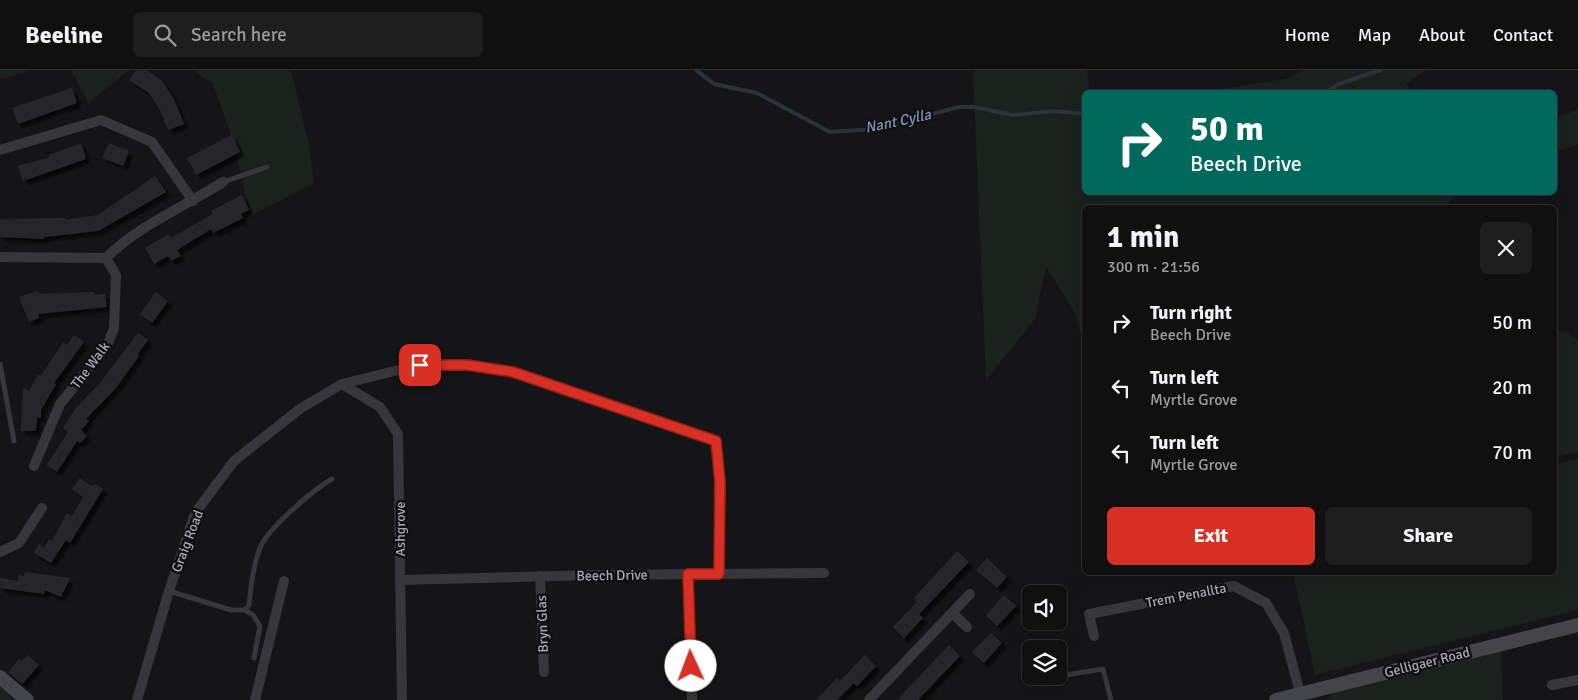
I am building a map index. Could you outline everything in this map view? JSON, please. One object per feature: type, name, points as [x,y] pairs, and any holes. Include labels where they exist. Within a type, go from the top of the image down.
[{"type":"street","points":[[0,150],[101,120],[152,142],[193,201]]},
{"type":"street","points":[[0,257],[106,258],[131,235],[223,182]]},
{"type":"street","name":"The Walk","points":[[34,466],[60,404],[107,346],[114,328],[116,275],[106,258]]},
{"type":"street","name":"Graig Road","points":[[137,700],[169,591],[195,513],[234,461],[301,408],[342,384],[420,365],[467,365],[513,372],[716,441],[720,482],[719,574]]},
{"type":"street","name":"Ashgrove","points":[[342,384],[380,407],[398,434],[402,700]]},
{"type":"street","points":[[0,552],[19,543],[42,508]]},
{"type":"street","name":"Beech Drive","points":[[400,580],[540,576],[824,573]]},
{"type":"street","points":[[688,574],[692,700]]},
{"type":"street","name":"Bryn Glas","points":[[540,576],[544,672]]},
{"type":"street","points":[[255,700],[284,581]]},
{"type":"street","name":"Trem Penallta","points":[[1094,636],[1089,614],[1234,586],[1266,602],[1284,633],[1300,693]]},
{"type":"street","points":[[869,700],[970,594]]},
{"type":"street","points":[[952,613],[967,627]]},
{"type":"street","name":"Gelligaer Road","points":[[1276,700],[1578,625]]},
{"type":"street","points":[[0,677],[27,700]]},
{"type":"street","points":[[1552,685],[1578,680]]},
{"type":"lane","points":[[223,182],[267,167]]},
{"type":"lane","points":[[0,364],[14,441]]},
{"type":"lane","points":[[245,610],[249,605],[261,546],[277,526],[318,487],[332,479]]},
{"type":"lane","points":[[169,591],[231,610],[245,610],[253,615],[260,626],[254,658]]},
{"type":"lane","points":[[1067,674],[1103,669],[1110,700]]},
{"type":"shaded area","points":[[0,70],[29,70],[0,80]]},
{"type":"shaded area","points":[[71,70],[129,70],[88,103]]},
{"type":"shaded area","points":[[193,70],[291,70],[309,145],[314,183],[251,216],[233,141],[213,84]]},
{"type":"shaded area","points":[[973,70],[1087,70],[1090,90],[1082,90],[1082,195],[1456,195],[1449,202],[1450,205],[1082,205],[1082,337],[1073,309],[1046,267],[1035,319],[986,380]]},
{"type":"shaded area","points":[[1303,70],[1427,70],[1406,84],[1412,90],[1218,90],[1289,78]]},
{"type":"shaded area","points":[[1578,109],[1578,145],[1557,150],[1557,118]]},
{"type":"shaded area","points":[[1557,329],[1578,339],[1578,452],[1557,457]]},
{"type":"shaded area","points":[[1578,458],[1578,610],[1315,675],[1293,575],[1557,575],[1557,464]]},
{"type":"shaded area","points":[[1501,650],[1503,700],[1322,700],[1330,697],[1333,689]]},
{"type":"shaded area","points":[[0,686],[15,700],[0,700]]},
{"type":"building","points":[[136,70],[146,70],[162,81],[174,99],[184,124],[168,130],[160,110],[149,93],[129,80]]},
{"type":"building","points":[[72,88],[77,103],[18,124],[12,108]]},
{"type":"building","points":[[232,135],[240,152],[196,175],[187,158]]},
{"type":"building","points":[[81,143],[86,159],[23,181],[18,166],[50,157],[49,155]]},
{"type":"building","points":[[109,143],[129,151],[123,166],[102,158]]},
{"type":"building","points":[[155,176],[166,192],[98,231],[44,237],[44,239],[0,237],[0,219],[66,218],[66,220],[98,215]]},
{"type":"building","points":[[242,195],[249,210],[241,214],[243,218],[213,233],[211,229],[177,250],[181,256],[171,261],[168,256],[154,264],[145,248],[169,234],[171,238],[213,214],[211,211]]},
{"type":"building","points":[[38,291],[40,294],[94,292],[94,295],[105,294],[107,307],[38,314],[39,318],[29,322],[19,297]]},
{"type":"building","points":[[156,292],[168,301],[152,323],[140,314]]},
{"type":"building","points":[[138,333],[148,340],[137,355],[139,356],[116,388],[86,419],[89,421],[81,430],[87,436],[80,443],[77,441],[57,472],[47,465],[68,432],[63,428],[75,409],[100,383]]},
{"type":"building","points":[[74,335],[84,342],[54,383],[56,384],[41,410],[41,418],[37,418],[36,431],[21,431],[23,388],[29,391],[38,374],[41,376],[63,342],[67,345]]},
{"type":"building","points":[[80,478],[91,486],[95,484],[103,489],[70,543],[66,540],[51,563],[34,553],[39,544],[44,548],[49,539],[52,541],[67,513],[72,516],[83,497],[72,489]]},
{"type":"building","points":[[957,551],[969,562],[919,614],[923,618],[904,638],[893,627],[917,602],[914,598]]},
{"type":"building","points":[[987,558],[1007,577],[997,588],[976,570]]},
{"type":"building","points":[[25,572],[70,578],[61,597],[45,590],[44,594],[0,588],[0,578],[18,581],[18,575],[24,576]]},
{"type":"building","points":[[1004,595],[1016,606],[997,626],[986,615]]},
{"type":"building","points":[[991,633],[1002,643],[984,663],[972,652]]},
{"type":"building","points":[[949,645],[960,656],[918,700],[897,700]]},
{"type":"building","points":[[28,655],[39,665],[22,684],[8,672],[19,659],[22,661]]},
{"type":"building","points":[[865,655],[876,666],[857,686],[854,683],[837,700],[816,700],[837,678],[840,681]]},
{"type":"waterway","name":"Nant Cylla","points":[[696,70],[714,84],[757,93],[830,132],[875,129],[959,107],[974,107],[1013,115],[1054,111],[1082,114]]},
{"type":"waterway","name":"Nant Cylla","points":[[1329,90],[1339,84],[1380,70]]},
{"type":"route","points":[[420,365],[467,365],[513,372],[716,441],[720,482],[719,574],[688,574],[691,666]]}]
